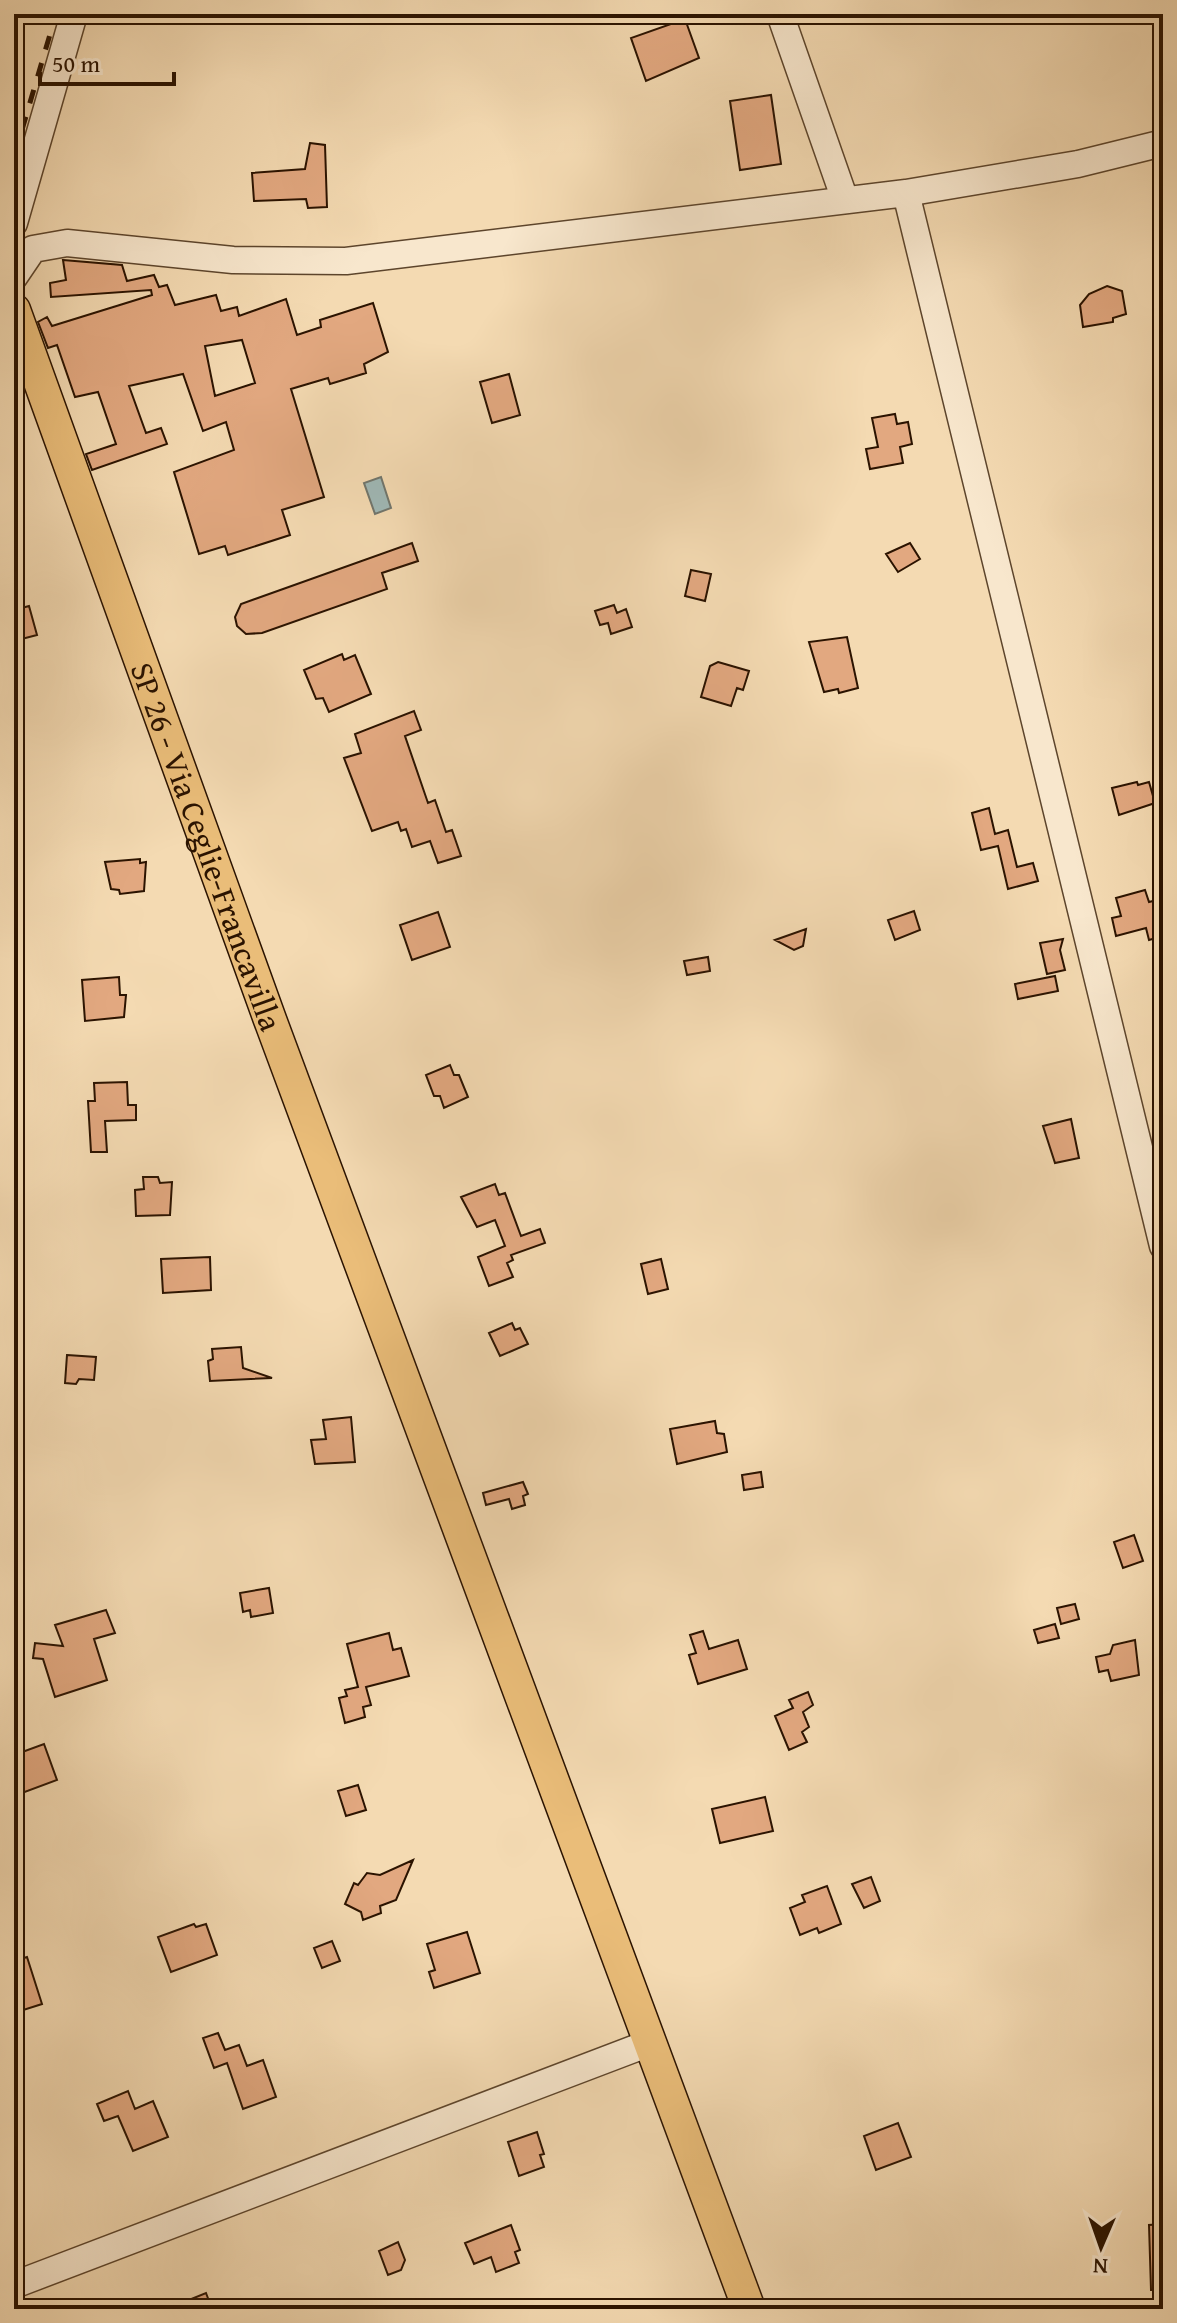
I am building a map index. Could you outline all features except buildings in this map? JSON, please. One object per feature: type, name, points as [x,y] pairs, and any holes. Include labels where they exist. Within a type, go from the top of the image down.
[{"type":"main road","name":"SP 26 - Via Ceglie-Francavilla","points":[[14,310],[749,2309]]},
{"type":"street","points":[[14,223],[74,14]]},
{"type":"street","points":[[780,14],[845,200]]},
{"type":"street","points":[[19,260],[33,249],[67,243],[233,260],[346,261],[906,193],[1078,164],[1163,143]]},
{"type":"street","points":[[906,193],[1163,1246]]},
{"type":"street","points":[[14,2285],[652,2042]]},
{"type":"water","points":[[381,477],[391,508],[375,514],[364,483]]},
{"type":"railway","points":[[14,157],[56,14]]}]
